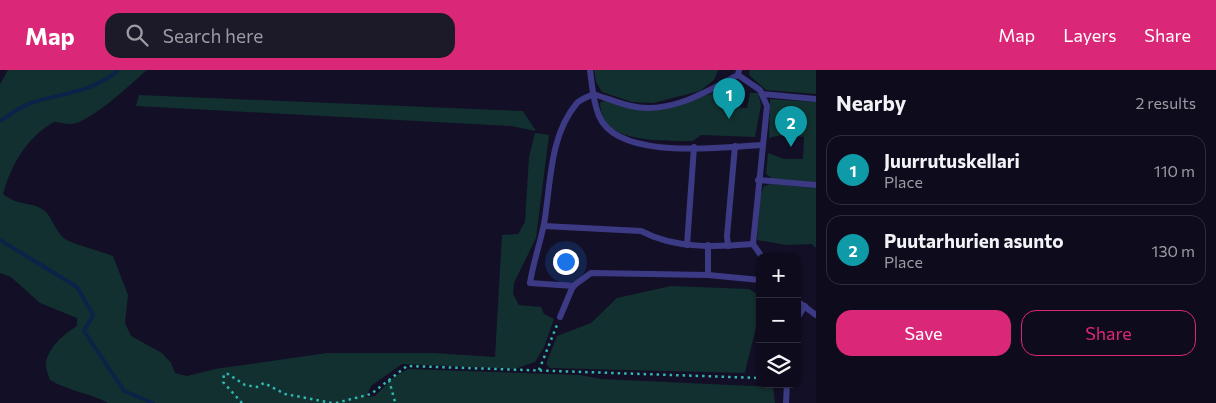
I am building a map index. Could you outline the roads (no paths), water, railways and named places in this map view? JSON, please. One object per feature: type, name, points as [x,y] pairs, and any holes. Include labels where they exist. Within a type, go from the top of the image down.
[{"type":"lane","points":[[590,70],[593,94],[599,116],[608,130],[621,139],[646,146],[761,145]]},
{"type":"lane","points":[[574,286],[530,283],[533,262],[544,226],[557,140],[578,102],[593,94],[632,106],[658,108],[674,105],[706,92],[738,72],[760,90],[767,106],[761,145],[753,244],[759,253]]},
{"type":"lane","points":[[762,94],[816,99]]},
{"type":"lane","points":[[728,246],[727,236],[735,146]]},
{"type":"lane","points":[[688,246],[694,147]]},
{"type":"lane","points":[[758,180],[816,184]]},
{"type":"lane","points":[[544,226],[641,231],[655,238],[688,246],[753,244]]},
{"type":"lane","points":[[708,246],[708,275]]},
{"type":"lane","points":[[560,317],[574,286],[591,273],[708,275],[756,280]]},
{"type":"lane","points":[[801,304],[816,315]]},
{"type":"lane","points":[[801,311],[804,306]]},
{"type":"lane","points":[[786,403],[787,388]]},
{"type":"waterway","points":[[0,121],[31,103],[87,88],[108,78],[118,70]]},
{"type":"waterway","points":[[0,240],[77,287],[93,315],[84,331],[124,391],[153,403]]},
{"type":"place","name":"Juurrutuskellari","points":[[729,119]]},
{"type":"place","name":"Puutarhurien asunto","points":[[791,147]]}]
